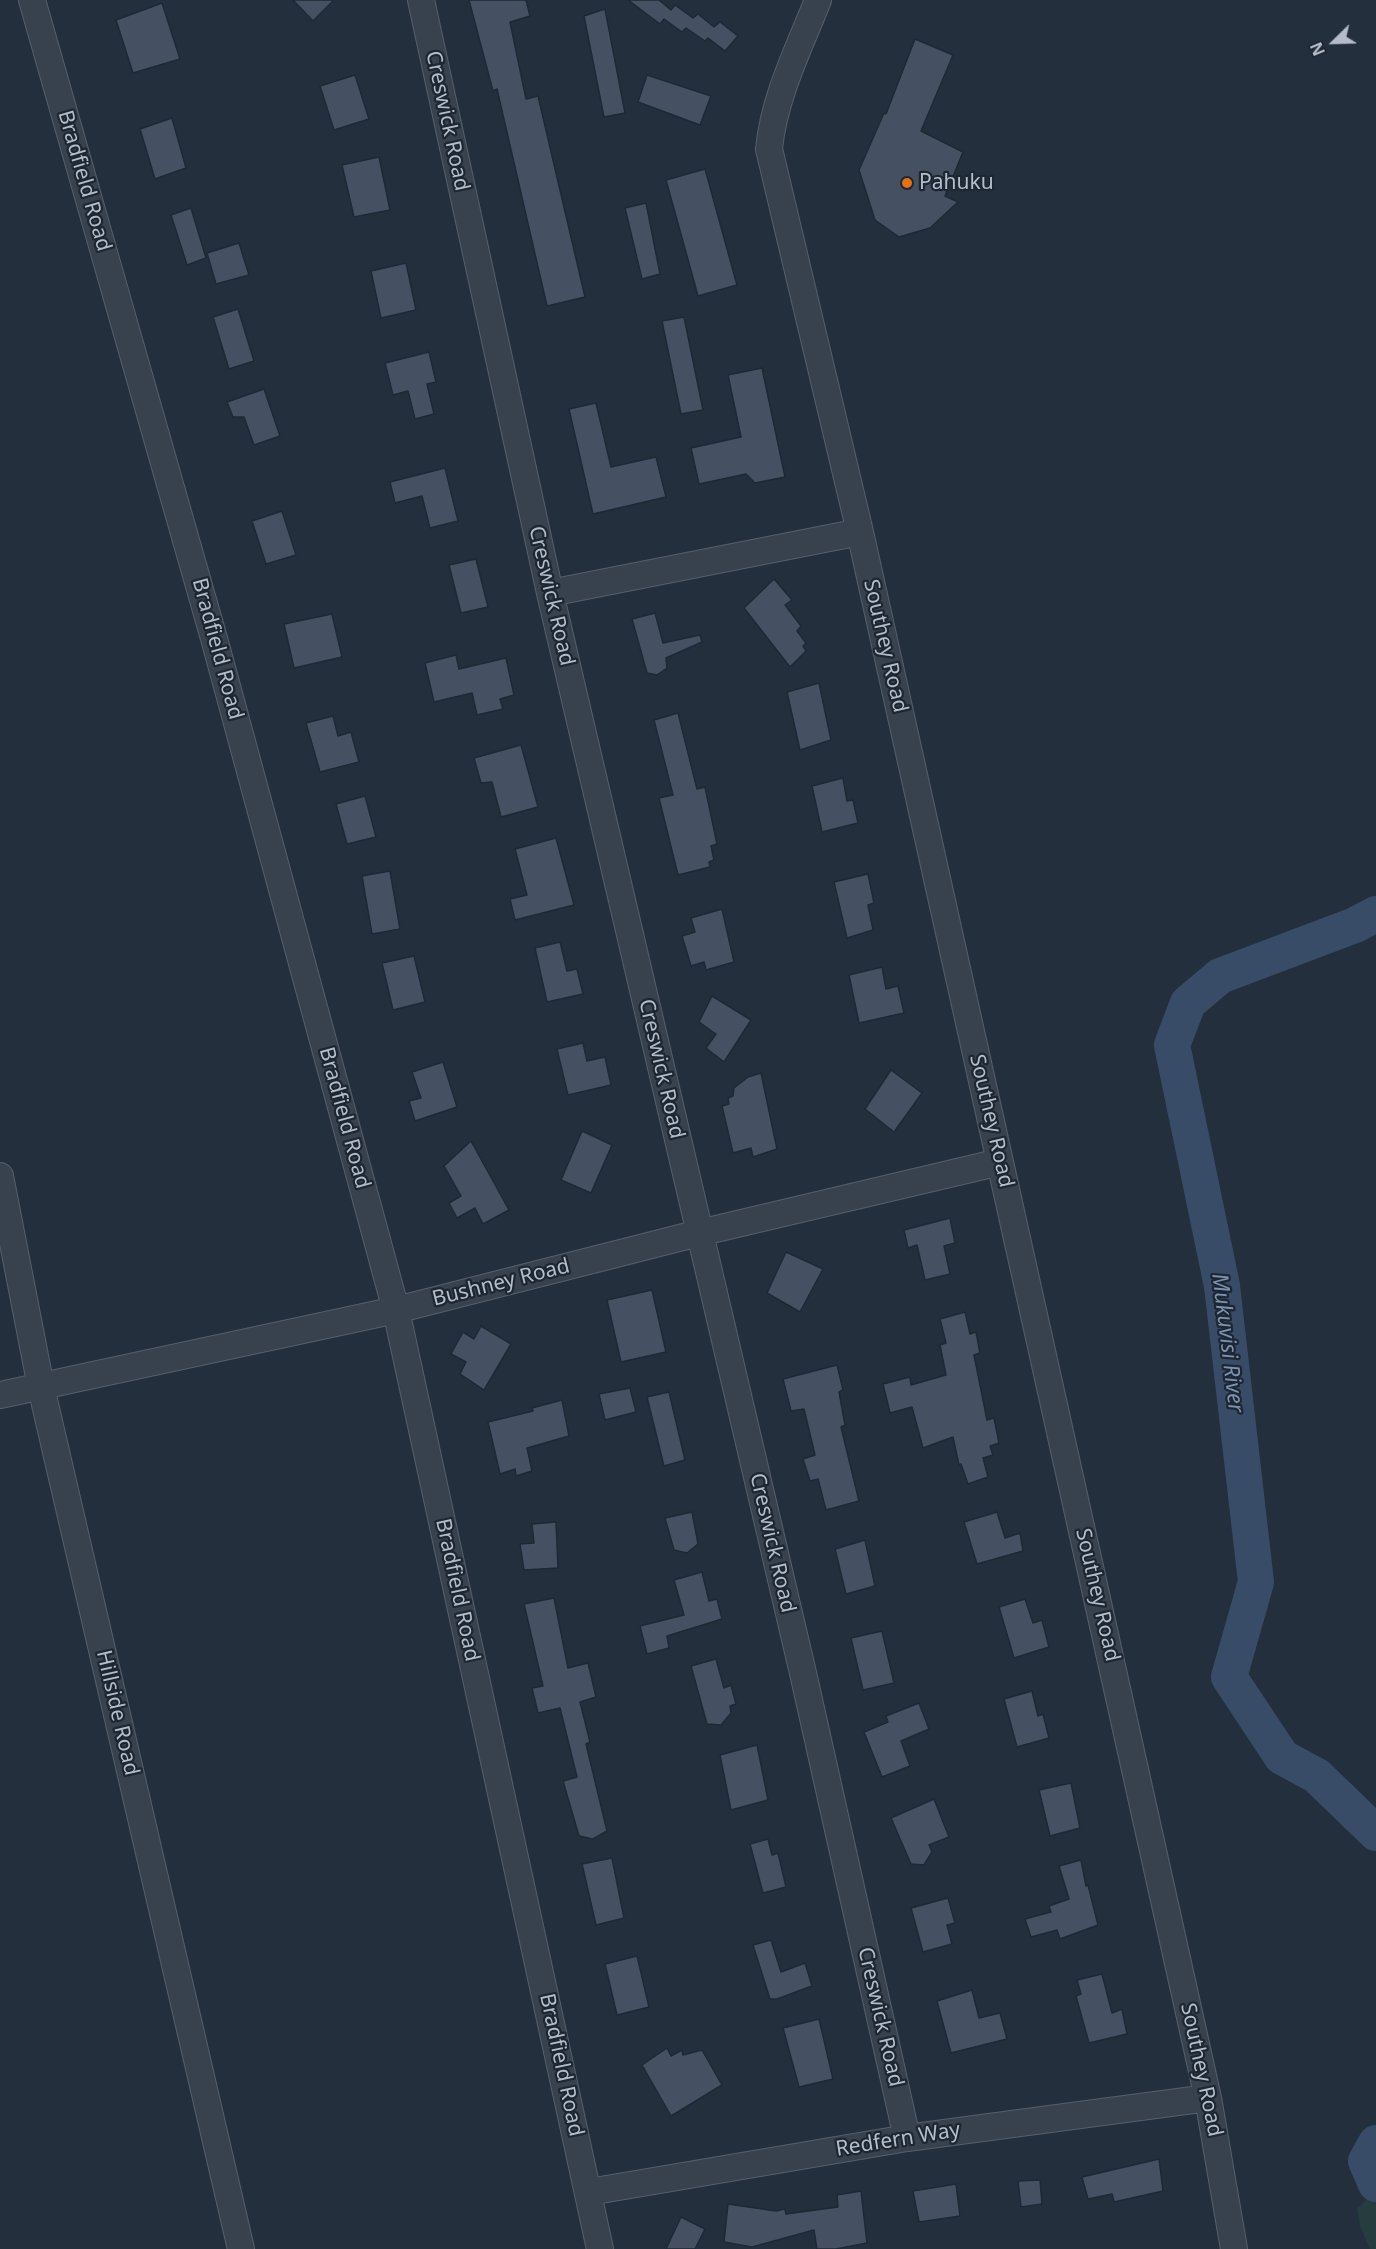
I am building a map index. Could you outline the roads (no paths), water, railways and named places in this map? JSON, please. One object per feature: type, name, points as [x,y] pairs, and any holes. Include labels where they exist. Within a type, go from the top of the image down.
[{"type":"street","name":"Bradfield Road","points":[[32,0],[215,642],[396,1310],[600,2249]]},
{"type":"street","name":"Creswick Road","points":[[421,0],[550,593],[803,1673],[907,2138]]},
{"type":"street","name":"Southey Road","points":[[818,0],[779,100],[771,130],[769,149],[860,532],[1208,2098],[1234,2249]]},
{"type":"street","points":[[550,593],[860,532]]},
{"type":"street","name":"Bushney Road","points":[[0,1395],[396,1310],[699,1233],[1000,1162]]},
{"type":"street","name":"Hillside Road","points":[[0,1176],[41,1387],[241,2249]]},
{"type":"street","name":"Redfern Way","points":[[589,2192],[907,2138],[1208,2098]]},
{"type":"waterway","name":"Mukuvisi River","points":[[1376,914],[1355,925],[1220,976],[1188,1003],[1172,1045],[1222,1286],[1256,1582],[1229,1677],[1282,1757],[1317,1776],[1376,1833]]},
{"type":"waterway","name":"Mukuvisi River","points":[[1376,2143],[1366,2161],[1376,2184]]},
{"type":"place","name":"Pahuku","points":[[907,183]]}]
